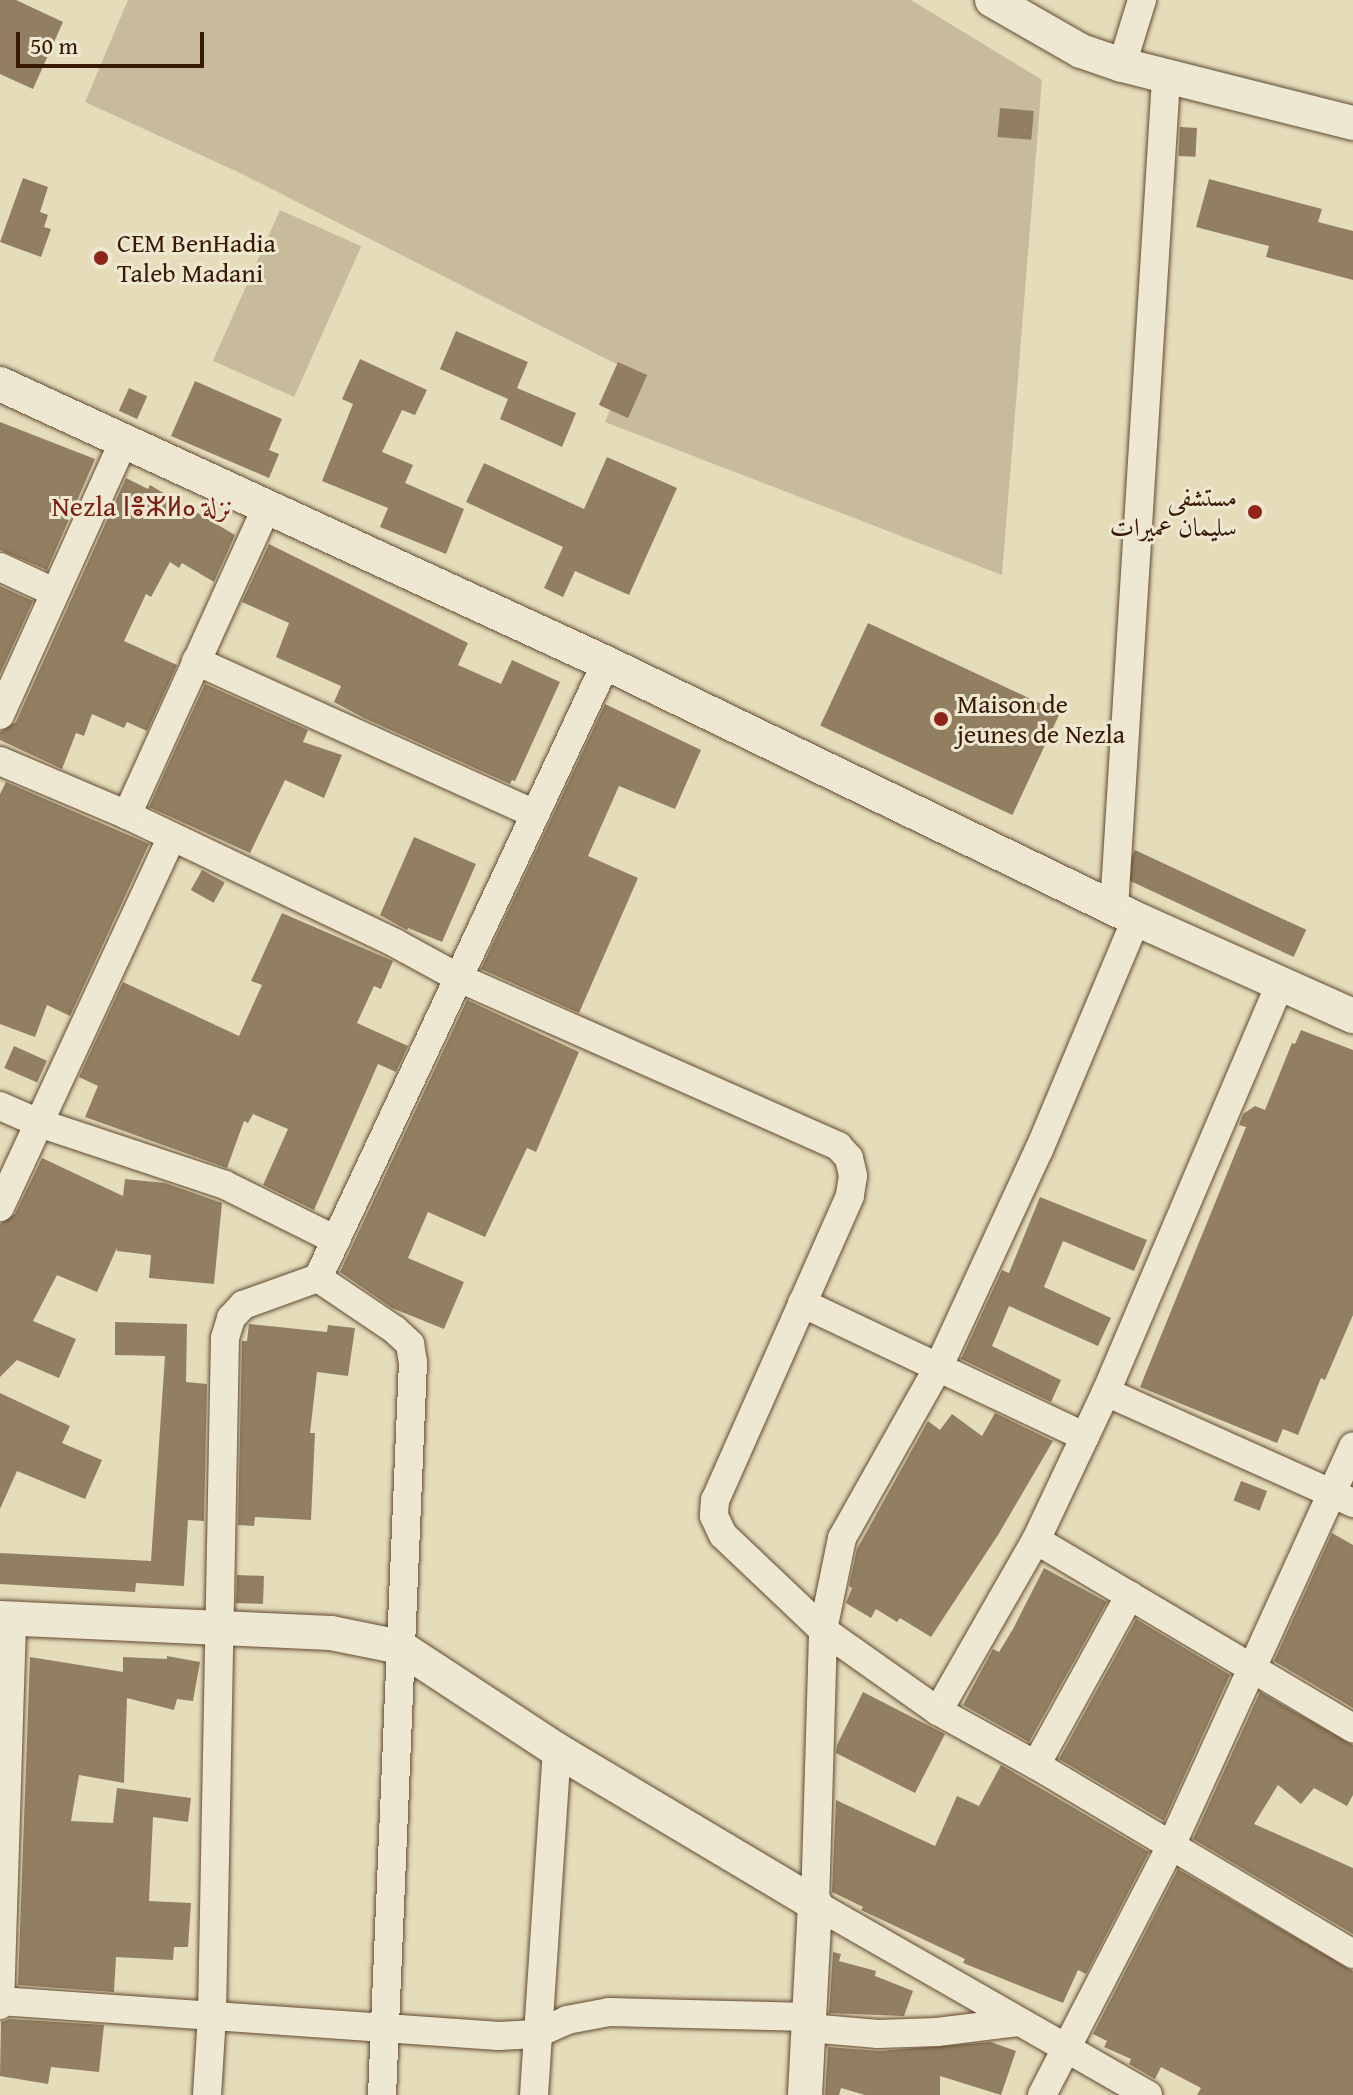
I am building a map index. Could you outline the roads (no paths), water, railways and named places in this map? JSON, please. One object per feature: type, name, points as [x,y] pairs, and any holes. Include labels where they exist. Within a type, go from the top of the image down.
[{"type":"street","points":[[992,0],[1081,51],[1122,65],[1166,79],[1353,123]]},
{"type":"street","points":[[1122,65],[1142,0]]},
{"type":"street","points":[[805,2095],[815,1904],[823,1630],[842,1538],[939,1366],[1039,1150],[1125,914],[1166,79]]},
{"type":"street","points":[[0,384],[606,663],[1125,914],[1353,1016]]},
{"type":"street","points":[[0,715],[124,440]]},
{"type":"street","points":[[127,815],[266,509]]},
{"type":"street","points":[[0,567],[54,592]]},
{"type":"street","points":[[196,661],[533,813]]},
{"type":"street","points":[[207,2095],[212,2015],[225,1338],[231,1318],[243,1305],[318,1278],[533,813],[606,663]]},
{"type":"street","points":[[1,764],[127,815],[395,943],[459,978],[838,1146],[849,1158],[853,1176],[850,1196],[715,1500],[714,1516],[723,1535],[823,1630],[938,1711],[1036,1765],[1353,1954]]},
{"type":"street","points":[[0,1207],[171,838]]},
{"type":"street","points":[[938,1711],[1036,1540],[1085,1437],[1281,982]]},
{"type":"street","points":[[0,1106],[39,1123],[225,1185],[336,1240]]},
{"type":"street","points":[[318,1278],[395,1330],[410,1344],[413,1362],[382,2095]]},
{"type":"street","points":[[802,1303],[1085,1437]]},
{"type":"street","points":[[1106,1392],[1344,1497]]},
{"type":"street","points":[[1042,2095],[1171,1846],[1255,1667],[1344,1497],[1353,1446]]},
{"type":"street","points":[[1036,1540],[1255,1667],[1353,1728]]},
{"type":"street","points":[[1036,1765],[1130,1595]]},
{"type":"street","points":[[1018,2022],[893,2033],[809,2022],[609,2012],[567,2020],[536,2034],[499,2036],[0,2002],[6,1619],[331,1633],[400,1647],[557,1750],[815,1904],[1148,2095]]},
{"type":"street","points":[[534,2095],[557,1750]]},
{"type":"place","name":"CEM BenHadia Taleb Madani","points":[[101,258]]},
{"type":"place","name":"مستشفى سليمان عميرات","points":[[1255,512]]},
{"type":"place","name":"Maison de jeunes de Nezla","points":[[941,719]]},
{"type":"district","name":"Nezla ⵏⴻⵣⵍⴰ نزلة","points":[[142,506]]}]
